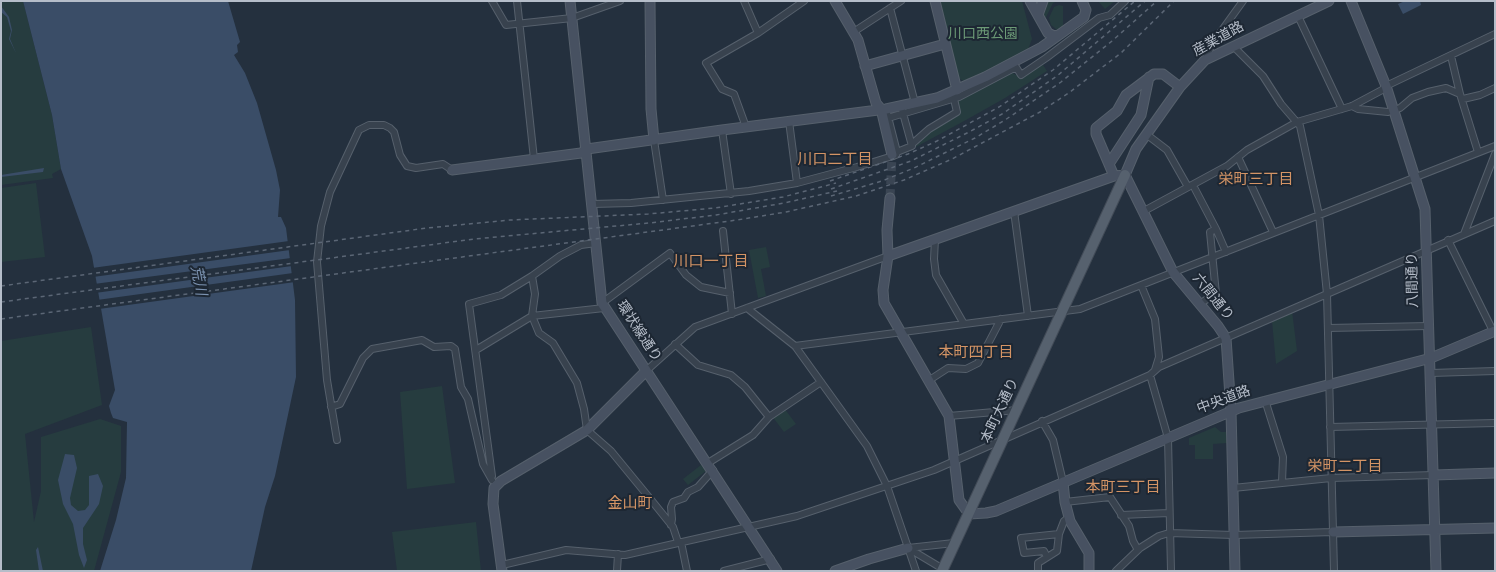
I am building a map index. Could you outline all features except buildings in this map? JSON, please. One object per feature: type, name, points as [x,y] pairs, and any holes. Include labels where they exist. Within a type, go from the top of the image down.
[{"type":"main road","name":"本町大通り","points":[[942,570],[1005,438],[1125,175]]},
{"type":"street","points":[[492,1],[506,25],[572,18],[620,1]]},
{"type":"street","points":[[517,1],[534,159]]},
{"type":"street","name":"環状線通り","points":[[570,1],[603,305],[711,466],[771,559],[777,571]]},
{"type":"street","points":[[650,1],[650,109],[663,200]]},
{"type":"street","points":[[744,1],[758,33]]},
{"type":"street","points":[[746,127],[734,94],[722,89],[706,63],[758,33],[803,1]]},
{"type":"street","points":[[835,1],[855,31],[876,103],[883,111],[892,155]]},
{"type":"street","points":[[855,31],[901,1]]},
{"type":"street","points":[[592,204],[731,194],[797,183],[892,155],[912,146],[912,144],[929,129],[957,112],[955,94],[935,1]]},
{"type":"street","points":[[1030,1],[1048,33],[1054,36],[1059,35]]},
{"type":"street","points":[[1038,15],[1043,1]]},
{"type":"street","points":[[901,110],[915,103],[955,94],[1042,47],[1086,14],[1082,1]]},
{"type":"street","points":[[337,440],[327,380],[317,262],[319,235],[330,192],[359,130],[369,125],[387,126],[394,132],[400,155],[407,166],[416,168],[443,164],[452,170],[581,153],[586,149],[722,130],[790,121],[901,110],[955,94],[1016,67],[1021,75],[1046,58],[1098,18],[1110,15],[1125,1]]},
{"type":"street","points":[[1205,60],[1212,44],[1243,1]]},
{"type":"street","name":"産業道路","points":[[1125,175],[1132,156],[1146,134],[1180,87],[1205,60],[1329,1]]},
{"type":"street","name":"八間通り","points":[[1351,1],[1386,86],[1416,176],[1425,209],[1428,249],[1436,571]]},
{"type":"street","points":[[890,8],[915,103]]},
{"type":"street","points":[[1298,16],[1342,109]]},
{"type":"street","points":[[1026,55],[1039,46],[1048,33]]},
{"type":"street","points":[[1144,211],[1227,166],[1247,150],[1297,122],[1352,106],[1382,90],[1386,86],[1495,34]]},
{"type":"street","points":[[865,66],[945,44]]},
{"type":"street","points":[[1233,46],[1263,76],[1281,104],[1300,126],[1319,215],[1327,294],[1334,571]]},
{"type":"street","points":[[1451,56],[1478,152]]},
{"type":"street","points":[[1114,176],[1096,134],[1096,128],[1117,111],[1126,95],[1149,77],[1160,73],[1180,87]]},
{"type":"street","points":[[1109,164],[1141,115],[1149,77]]},
{"type":"street","points":[[1352,106],[1358,109],[1388,112],[1394,111],[1412,98],[1428,92],[1446,88],[1462,96],[1480,95],[1495,88]]},
{"type":"street","points":[[901,110],[912,144]]},
{"type":"street","points":[[790,121],[797,183]]},
{"type":"street","points":[[722,130],[731,194]]},
{"type":"street","points":[[1146,134],[1167,150],[1188,186]]},
{"type":"street","points":[[795,346],[900,331],[1080,309],[1495,146]]},
{"type":"street","points":[[1464,234],[1495,154]]},
{"type":"street","points":[[1238,157],[1273,232]]},
{"type":"street","points":[[493,484],[501,481],[587,430],[646,371],[694,327],[1014,211],[1114,176],[1125,175]]},
{"type":"street","name":"六間通り","points":[[1125,175],[1173,272],[1226,338],[1231,411],[1235,571]]},
{"type":"street","points":[[1195,189],[1226,252]]},
{"type":"street","points":[[890,198],[887,230],[888,256],[883,296],[887,309],[949,416],[959,500],[969,514]]},
{"type":"street","points":[[1014,211],[1028,316]]},
{"type":"street","points":[[596,243],[581,245],[560,256],[532,276],[501,295],[469,304],[493,484],[493,504],[502,568],[566,550],[626,555],[749,525],[797,516],[887,486],[954,462],[1226,338],[1448,240],[1495,221]]},
{"type":"street","points":[[1200,304],[1216,294],[1211,257],[1210,232],[1216,229]]},
{"type":"street","points":[[723,231],[732,314]]},
{"type":"street","points":[[935,239],[934,259],[936,275],[964,324]]},
{"type":"street","points":[[1448,240],[1494,331]]},
{"type":"street","points":[[476,350],[532,316],[603,305],[670,253],[686,275],[701,287],[730,293]]},
{"type":"street","points":[[532,276],[535,294],[532,316],[539,332],[553,343],[577,383],[584,408],[587,430],[611,451],[671,525],[680,542],[686,571]]},
{"type":"street","points":[[1141,285],[1155,318],[1159,357],[1152,372],[1168,438],[1170,571]]},
{"type":"street","points":[[747,308],[795,346],[867,446],[887,486],[916,571]]},
{"type":"street","points":[[928,380],[948,368],[966,369],[978,363],[1000,319]]},
{"type":"street","points":[[1328,328],[1429,326]]},
{"type":"street","name":"中央道路","points":[[969,514],[996,511],[1231,411],[1265,400],[1431,358],[1494,331]]},
{"type":"street","points":[[332,407],[340,404],[363,358],[372,349],[422,340],[434,347],[451,346],[455,349],[461,387],[468,399],[483,464],[493,484]]},
{"type":"street","points":[[675,344],[698,364],[731,375],[745,387],[769,416]]},
{"type":"street","points":[[1431,373],[1495,371]]},
{"type":"street","points":[[671,525],[671,507],[673,502],[684,498],[688,492],[698,487],[711,466],[753,435],[766,422],[769,416],[821,382]]},
{"type":"street","points":[[1265,400],[1283,457],[1282,482]]},
{"type":"street","points":[[949,416],[1017,410]]},
{"type":"street","points":[[1042,421],[1053,440],[1063,482],[1065,502],[1069,517],[1075,531],[1087,547],[1089,553],[1089,571]]},
{"type":"street","points":[[1330,427],[1495,423]]},
{"type":"street","points":[[1233,488],[1331,478],[1495,473]]},
{"type":"street","points":[[1065,502],[1110,497],[1129,526],[1133,542],[1138,550]]},
{"type":"street","points":[[1121,514],[1169,513]]},
{"type":"street","points":[[1038,571],[1038,562],[1057,551],[1059,534],[1064,521],[1069,517]]},
{"type":"street","points":[[1116,571],[1138,550],[1159,536],[1169,534],[1495,528]]},
{"type":"street","points":[[1047,557],[1044,552],[1024,553],[1021,538],[1059,534]]},
{"type":"street","points":[[835,571],[869,559],[908,548],[954,543]]},
{"type":"street","points":[[908,548],[942,570]]},
{"type":"street","points":[[617,571],[618,554]]},
{"type":"street","points":[[724,571],[771,559]]},
{"type":"green space","points":[[1,1],[23,1],[52,115],[61,169],[52,174],[53,178],[1,185]]},
{"type":"green space","name":"川口西公園","points":[[939,1],[1022,1],[1032,39],[1027,52],[966,82],[958,78]]},
{"type":"green space","points":[[1046,1],[1058,1],[1053,3],[1045,19],[1041,18]]},
{"type":"green space","points":[[1098,1],[1115,1],[1105,9]]},
{"type":"green space","points":[[1059,5],[1063,6],[1063,28],[1057,30],[1051,25],[1049,18],[1054,7]]},
{"type":"green space","points":[[1043,65],[1047,71],[1005,98],[914,148],[931,131],[960,114],[956,99],[1011,72],[1016,75]]},
{"type":"green space","points":[[36,183],[45,257],[1,262],[1,188]]},
{"type":"green space","points":[[766,247],[770,267],[761,269],[766,296],[758,298],[749,250]]},
{"type":"green space","points":[[1292,311],[1297,351],[1276,364],[1272,321]]},
{"type":"green space","points":[[91,327],[102,405],[25,434],[34,522],[41,491],[41,437],[100,419],[121,426],[121,472],[94,571],[1,571],[1,341]]},
{"type":"green space","points":[[442,386],[455,483],[407,489],[400,392]]},
{"type":"green space","points":[[784,408],[796,424],[784,432],[772,416]]},
{"type":"green space","points":[[1215,427],[1221,432],[1226,432],[1227,443],[1213,444],[1213,459],[1195,459],[1195,445],[1189,445],[1189,438]]},
{"type":"green space","points":[[701,465],[706,471],[688,485],[683,479]]},
{"type":"green space","points":[[476,522],[481,571],[397,571],[392,532]]},
{"type":"water","name":"荒川","points":[[23,1],[228,1],[240,42],[237,45],[238,52],[234,55],[245,73],[257,103],[276,170],[280,190],[278,217],[281,217],[286,228],[295,300],[296,377],[275,476],[265,507],[251,571],[100,571],[116,520],[126,478],[127,422],[113,418],[109,406],[115,390],[92,256],[61,169],[52,115]]},
{"type":"water","points":[[1405,1],[1420,1],[1421,5],[1403,14],[1398,4]]},
{"type":"water","points":[[1,6],[9,17],[12,30],[10,39],[16,53],[9,39],[11,31],[7,17],[1,12]]},
{"type":"water","points":[[44,168],[43,172],[1,177],[1,175]]},
{"type":"water","points":[[65,454],[74,455],[77,468],[70,498],[71,505],[78,511],[85,510],[89,505],[89,476],[98,474],[103,486],[99,504],[83,528],[83,544],[87,560],[84,568],[79,555],[73,524],[63,504],[58,480]]},
{"type":"water","points":[[38,547],[43,571],[39,571],[36,550]]},
{"type":"pier","points":[[289,241],[290,250],[93,277],[92,268]]},
{"type":"pier","points":[[291,258],[292,266],[95,293],[94,284]]},
{"type":"pier","points":[[293,273],[295,282],[99,309],[97,300]]},
{"type":"tunnel","points":[[890,198],[892,155]]},
{"type":"railway","points":[[830,181],[908,154],[937,141],[999,107],[1053,70],[1135,1]]},
{"type":"railway","points":[[831,189],[911,161],[1002,114],[1057,76],[1145,1]]},
{"type":"railway","points":[[831,196],[882,181],[914,168],[975,138],[1005,120],[1061,82],[1112,41],[1157,1]]},
{"type":"railway","points":[[1,319],[737,220],[786,212],[856,196],[904,180],[952,159],[1040,112],[1070,92],[1121,53],[1174,1]]},
{"type":"railway","points":[[1,286],[427,228],[510,220],[648,214],[715,208],[783,197],[836,183]]},
{"type":"railway","points":[[1,302],[474,239],[649,223],[716,215],[784,203],[837,191]]},
{"type":"district","name":"川口二丁目","points":[[835,161]]},
{"type":"district","name":"栄町三丁目","points":[[1256,181]]},
{"type":"district","name":"川口一丁目","points":[[711,263]]},
{"type":"district","name":"本町四丁目","points":[[976,354]]},
{"type":"district","name":"栄町二丁目","points":[[1345,468]]},
{"type":"district","name":"本町三丁目","points":[[1123,489]]},
{"type":"district","name":"金山町","points":[[630,505]]}]
